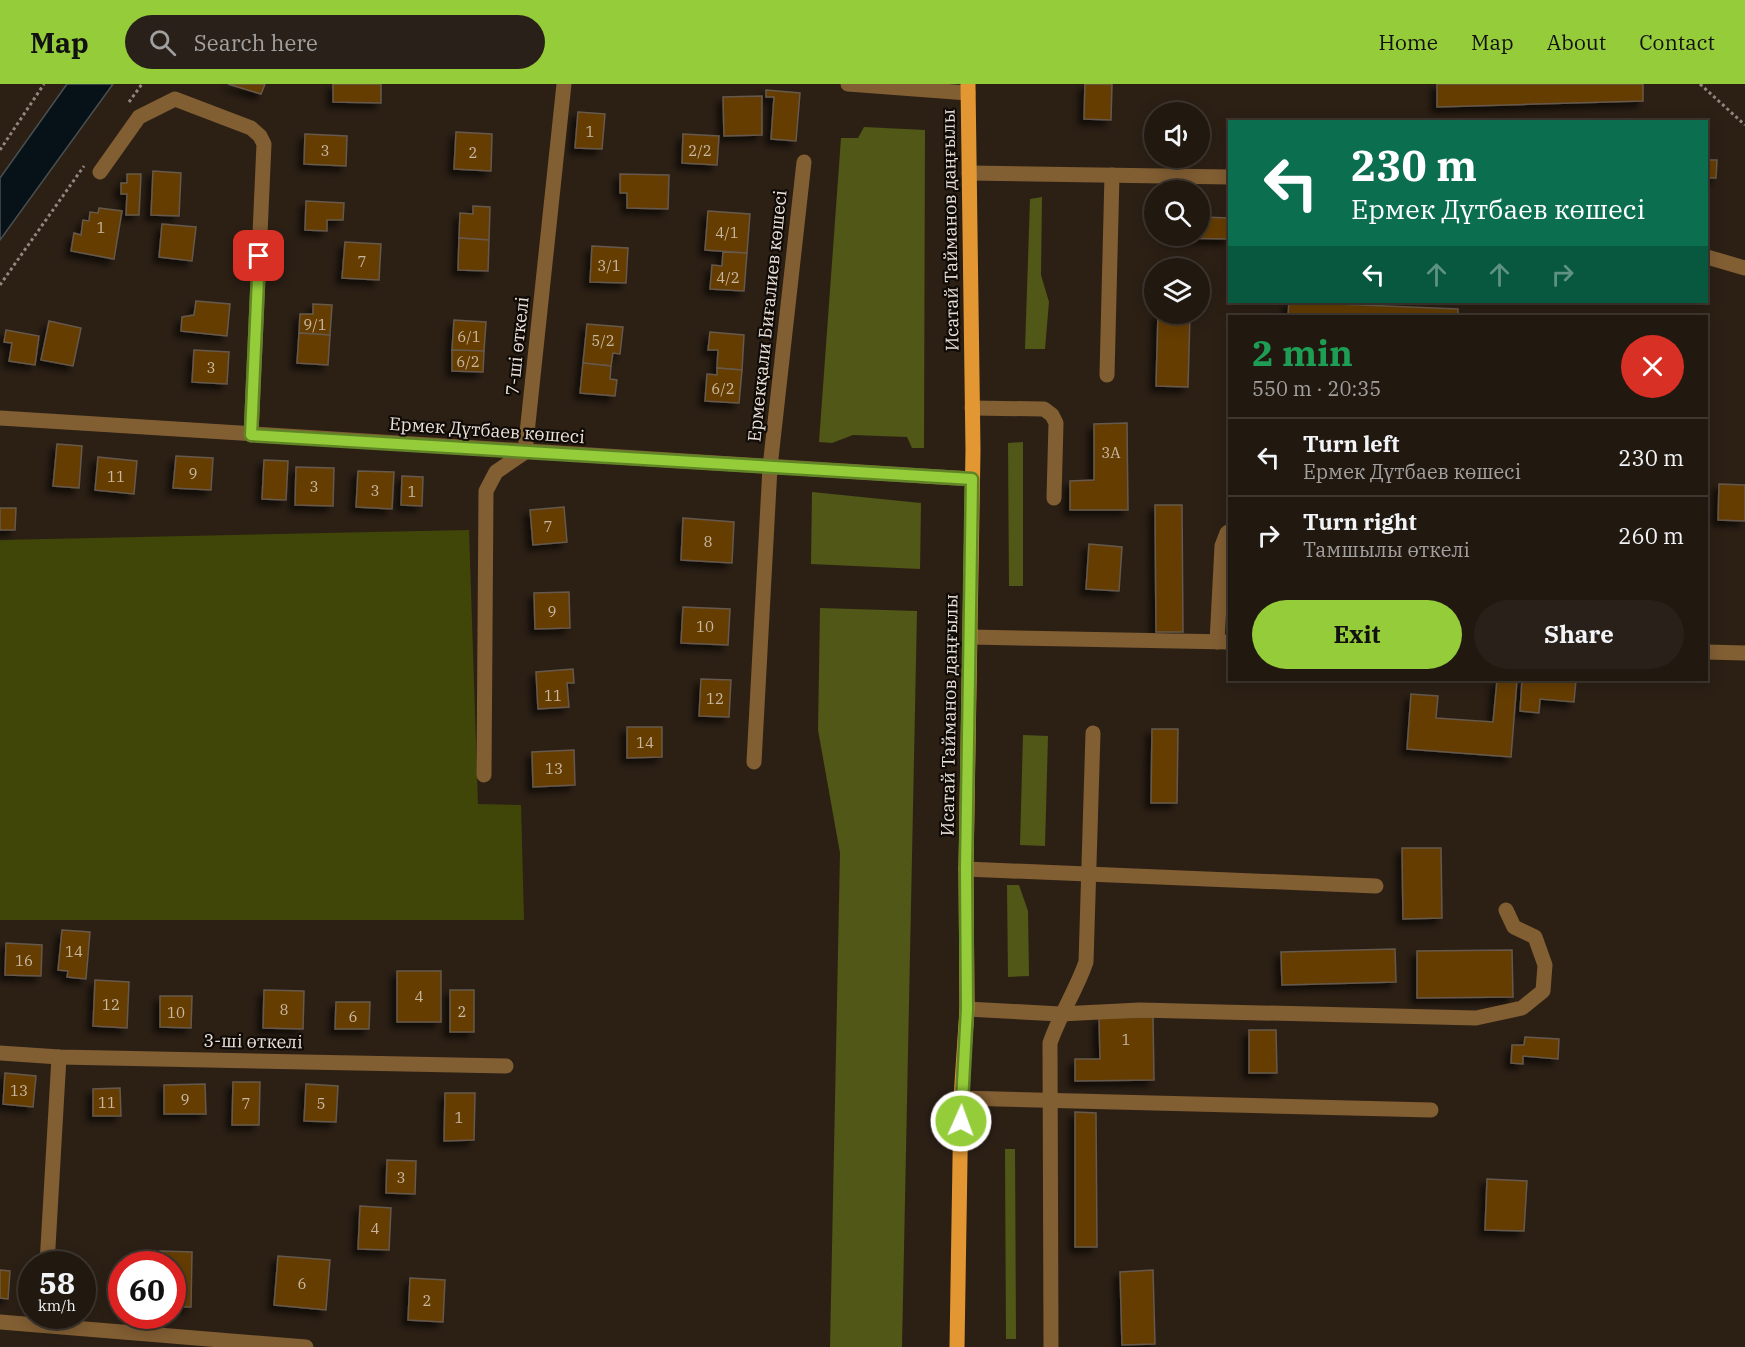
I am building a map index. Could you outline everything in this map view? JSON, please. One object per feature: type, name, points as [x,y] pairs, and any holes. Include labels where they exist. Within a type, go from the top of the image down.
[{"type":"main road","name":"Исатай Тайманов даңғылы","points":[[957,1347],[961,1098],[967,1009],[966,869],[972,479],[968,88]]},
{"type":"street","name":"7-шi өткелi","points":[[525,452],[564,84]]},
{"type":"street","points":[[848,84],[968,88]]},
{"type":"street","points":[[100,172],[139,117],[175,99],[251,128],[260,136],[264,144],[251,435]]},
{"type":"street","name":"Ермекқали Биғалиев көшесі","points":[[754,762],[770,467],[804,162]]},
{"type":"street","points":[[969,173],[1228,177]]},
{"type":"street","points":[[1107,375],[1112,174]]},
{"type":"street","points":[[1708,257],[1745,268]]},
{"type":"street","points":[[972,408],[1044,409],[1052,414],[1056,423],[1054,498]]},
{"type":"street","name":"Ермек Дүтбаев көшесi","points":[[0,418],[972,479]]},
{"type":"street","points":[[484,775],[486,491],[496,472],[525,452]]},
{"type":"street","points":[[970,637],[1223,642],[1222,546],[1228,532]]},
{"type":"street","points":[[1708,652],[1745,653]]},
{"type":"street","points":[[1051,1347],[1050,1043],[1060,1014],[1075,993],[1086,962],[1093,733]]},
{"type":"street","points":[[966,869],[1376,886]]},
{"type":"street","points":[[967,1009],[1060,1014],[1140,1010],[1476,1018],[1522,1008],[1543,991],[1545,965],[1535,938],[1514,927],[1506,910]]},
{"type":"street","name":"3-шi өткелi","points":[[0,1053],[506,1066]]},
{"type":"street","points":[[48,1251],[59,1056]]},
{"type":"street","points":[[961,1098],[1431,1110]]},
{"type":"street","points":[[0,1322],[18,1322]]},
{"type":"street","points":[[96,1326],[306,1347]]},
{"type":"path","points":[[0,150],[44,84]]},
{"type":"path","points":[[129,103],[142,84]]},
{"type":"path","points":[[1700,84],[1745,125]]},
{"type":"path","points":[[0,285],[88,161]]},
{"type":"green space","points":[[864,127],[925,130],[924,448],[912,448],[907,437],[853,435],[832,443],[819,442],[841,138],[858,138]]},
{"type":"green space","points":[[1042,197],[1041,275],[1049,302],[1045,349],[1025,349],[1030,199]]},
{"type":"green space","points":[[1023,442],[1023,586],[1009,586],[1008,443]]},
{"type":"green space","points":[[812,492],[921,503],[920,569],[811,564]]},
{"type":"green space","points":[[469,530],[478,804],[521,805],[524,920],[0,920],[0,540]]},
{"type":"green space","points":[[820,608],[917,611],[902,1347],[830,1347],[840,853],[818,730]]},
{"type":"green space","points":[[1023,735],[1048,736],[1045,846],[1020,845]]},
{"type":"green space","points":[[1007,885],[1019,885],[1028,911],[1029,976],[1008,977]]},
{"type":"green space","points":[[1005,1149],[1015,1149],[1016,1339],[1006,1339]]},
{"type":"shaded area","points":[[67,84],[113,84],[0,240],[0,178]]},
{"type":"building","points":[[228,84],[265,84],[261,94]]},
{"type":"building","points":[[333,84],[381,84],[381,103],[333,102]]},
{"type":"building","points":[[1085,84],[1112,84],[1111,120],[1084,119]]},
{"type":"building","points":[[1437,84],[1643,84],[1643,101],[1437,107]]},
{"type":"building","points":[[766,90],[800,93],[796,141],[771,139],[774,97],[766,97]]},
{"type":"building","points":[[762,96],[762,135],[724,136],[723,97]]},
{"type":"building","points":[[578,112],[605,114],[602,149],[575,148]]},
{"type":"building","points":[[456,132],[492,134],[491,171],[454,169]]},
{"type":"building","points":[[305,134],[347,136],[346,166],[304,164]]},
{"type":"building","points":[[683,134],[719,136],[717,165],[682,163]]},
{"type":"building","points":[[1708,160],[1717,160],[1716,178],[1708,178]]},
{"type":"building","points":[[153,171],[181,173],[179,216],[151,215]]},
{"type":"building","points":[[127,174],[141,174],[139,215],[126,215],[127,194],[121,194],[121,183],[127,183]]},
{"type":"building","points":[[620,174],[669,175],[668,209],[627,208],[627,193],[620,193]]},
{"type":"building","points":[[306,201],[344,203],[343,220],[327,220],[327,231],[305,230]]},
{"type":"building","points":[[473,206],[490,207],[489,240],[459,238],[460,213],[473,214]]},
{"type":"building","points":[[99,208],[122,211],[114,259],[71,251],[74,233],[81,235],[83,220],[89,221],[90,212],[98,213]]},
{"type":"building","points":[[708,211],[750,214],[747,253],[705,250]]},
{"type":"building","points":[[1210,217],[1228,218],[1228,239],[1210,239]]},
{"type":"building","points":[[162,224],[196,227],[192,261],[159,257]]},
{"type":"building","points":[[459,238],[489,240],[488,271],[458,270]]},
{"type":"building","points":[[345,242],[381,244],[379,280],[342,278]]},
{"type":"building","points":[[592,246],[628,248],[626,283],[590,282]]},
{"type":"building","points":[[723,252],[747,253],[744,291],[710,289],[712,265],[722,266]]},
{"type":"building","points":[[196,301],[230,304],[227,336],[181,331],[182,317],[194,315]]},
{"type":"building","points":[[1289,303],[1458,309],[1458,315],[1288,315]]},
{"type":"building","points":[[313,304],[332,305],[330,335],[299,333],[300,314],[313,314]]},
{"type":"building","points":[[454,320],[486,322],[484,351],[452,350]]},
{"type":"building","points":[[49,321],[81,328],[73,366],[41,360]]},
{"type":"building","points":[[587,324],[623,327],[620,354],[613,353],[611,366],[583,363]]},
{"type":"building","points":[[1158,324],[1190,324],[1188,387],[1156,386]]},
{"type":"building","points":[[6,330],[39,336],[35,365],[9,361],[12,343],[4,342]]},
{"type":"building","points":[[710,332],[744,335],[742,370],[717,368],[718,350],[708,350]]},
{"type":"building","points":[[299,333],[330,335],[328,365],[297,363]]},
{"type":"building","points":[[194,350],[229,352],[227,384],[192,382]]},
{"type":"building","points":[[452,350],[484,351],[483,372],[452,371]]},
{"type":"building","points":[[583,363],[611,366],[610,379],[617,380],[615,396],[580,393]]},
{"type":"building","points":[[717,368],[742,370],[739,403],[705,401],[707,374],[717,375]]},
{"type":"building","points":[[1127,423],[1128,510],[1070,510],[1070,481],[1094,480],[1094,424]]},
{"type":"building","points":[[57,444],[82,446],[79,488],[53,486]]},
{"type":"building","points":[[176,456],[213,458],[211,490],[173,488]]},
{"type":"building","points":[[98,457],[137,461],[134,494],[95,490]]},
{"type":"building","points":[[264,460],[288,461],[286,500],[262,499]]},
{"type":"building","points":[[296,467],[334,468],[333,506],[295,505]]},
{"type":"building","points":[[358,471],[394,472],[392,509],[356,507]]},
{"type":"building","points":[[402,476],[423,477],[422,506],[401,505]]},
{"type":"building","points":[[1719,484],[1745,485],[1745,521],[1718,520]]},
{"type":"building","points":[[1155,505],[1182,505],[1183,632],[1156,632]]},
{"type":"building","points":[[564,507],[567,542],[533,545],[530,510]]},
{"type":"building","points":[[0,508],[16,508],[15,530],[0,530]]},
{"type":"building","points":[[683,518],[734,522],[732,563],[681,560]]},
{"type":"building","points":[[1089,544],[1122,547],[1119,591],[1086,589]]},
{"type":"building","points":[[569,592],[570,628],[535,629],[534,593]]},
{"type":"building","points":[[683,607],[730,609],[728,645],[681,643]]},
{"type":"building","points":[[573,669],[574,683],[567,683],[569,707],[538,709],[536,672]]},
{"type":"building","points":[[701,679],[731,680],[729,717],[699,716]]},
{"type":"building","points":[[1497,681],[1517,681],[1511,757],[1407,749],[1411,694],[1438,696],[1436,718],[1493,722]]},
{"type":"building","points":[[1522,681],[1576,681],[1574,702],[1540,699],[1539,713],[1520,711]]},
{"type":"building","points":[[627,727],[662,727],[662,757],[627,758]]},
{"type":"building","points":[[1152,729],[1178,729],[1177,803],[1151,803]]},
{"type":"building","points":[[574,750],[575,785],[533,787],[532,752]]},
{"type":"building","points":[[1402,848],[1441,848],[1442,918],[1403,919]]},
{"type":"building","points":[[62,930],[90,932],[86,979],[67,977],[68,971],[58,970]]},
{"type":"building","points":[[6,943],[42,945],[41,976],[5,975]]},
{"type":"building","points":[[1395,949],[1396,982],[1282,985],[1281,952]]},
{"type":"building","points":[[1512,950],[1513,997],[1417,998],[1417,951]]},
{"type":"building","points":[[397,971],[441,971],[441,1022],[397,1022]]},
{"type":"building","points":[[95,980],[129,982],[127,1028],[93,1026]]},
{"type":"building","points":[[264,990],[304,991],[303,1029],[263,1028]]},
{"type":"building","points":[[450,990],[474,990],[474,1032],[450,1032]]},
{"type":"building","points":[[160,996],[192,996],[191,1028],[160,1027]]},
{"type":"building","points":[[336,1002],[370,1002],[369,1029],[335,1029]]},
{"type":"building","points":[[1153,1017],[1154,1080],[1075,1081],[1075,1059],[1100,1059],[1099,1018]]},
{"type":"building","points":[[1249,1030],[1276,1030],[1277,1073],[1249,1073]]},
{"type":"building","points":[[1525,1037],[1559,1039],[1558,1059],[1523,1056],[1523,1064],[1511,1063],[1512,1045],[1524,1045]]},
{"type":"building","points":[[5,1073],[36,1076],[33,1107],[3,1104]]},
{"type":"building","points":[[233,1082],[260,1082],[259,1125],[232,1125]]},
{"type":"building","points":[[205,1084],[206,1114],[164,1114],[164,1085]]},
{"type":"building","points":[[306,1084],[338,1086],[336,1122],[304,1121]]},
{"type":"building","points":[[120,1088],[121,1116],[93,1116],[93,1089]]},
{"type":"building","points":[[445,1093],[475,1093],[474,1140],[444,1141]]},
{"type":"building","points":[[1075,1112],[1096,1113],[1097,1247],[1075,1247]]},
{"type":"building","points":[[387,1160],[416,1161],[415,1194],[386,1193]]},
{"type":"building","points":[[1487,1179],[1527,1181],[1524,1231],[1485,1230]]},
{"type":"building","points":[[360,1206],[391,1208],[389,1250],[358,1249]]},
{"type":"building","points":[[186,1252],[192,1252],[191,1307],[186,1307]]},
{"type":"building","points":[[278,1256],[330,1260],[326,1310],[274,1305]]},
{"type":"building","points":[[0,1270],[10,1271],[8,1299],[0,1298]]},
{"type":"building","points":[[1153,1270],[1155,1344],[1122,1345],[1120,1272]]},
{"type":"building","points":[[410,1278],[445,1280],[443,1322],[408,1320]]},
{"type":"route","points":[[259,256],[251,435],[972,479],[966,869],[967,1009],[961,1121]]}]
